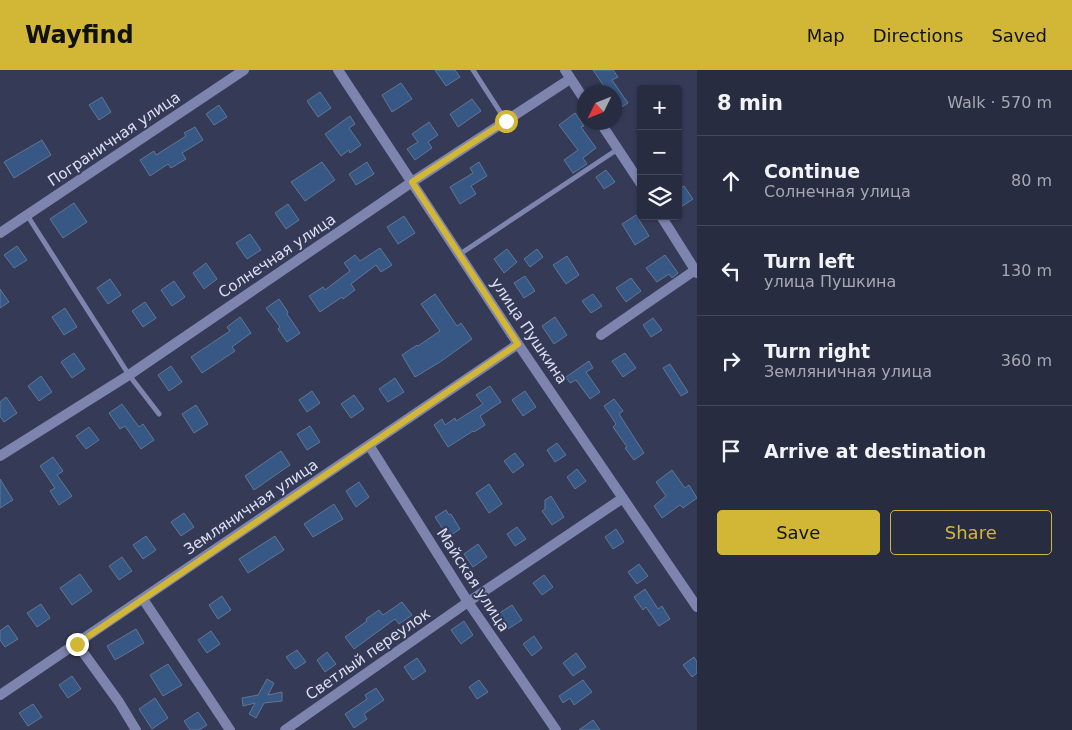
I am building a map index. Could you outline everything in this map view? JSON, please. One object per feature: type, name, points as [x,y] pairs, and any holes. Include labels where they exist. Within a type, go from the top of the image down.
[{"type":"street","name":"Пограничная улица","points":[[0,233],[244,70]]},
{"type":"street","name":"улица Пушкина","points":[[338,70],[518,344],[697,607]]},
{"type":"street","name":"Солнечная улица","points":[[0,456],[129,375],[412,182],[506,121],[568,74]]},
{"type":"street","points":[[568,74],[577,88]]},
{"type":"street","points":[[606,130],[637,178]]},
{"type":"street","points":[[601,335],[696,272],[664,220]]},
{"type":"street","name":"Земляничная улица","points":[[0,695],[518,344]]},
{"type":"street","name":"Майская улица","points":[[369,445],[468,602],[556,730]]},
{"type":"street","name":"Светлый переулок","points":[[285,730],[468,602],[623,498]]},
{"type":"street","points":[[143,599],[230,730]]},
{"type":"street","points":[[77,644],[119,702],[136,730]]},
{"type":"lane","points":[[473,70],[506,121]]},
{"type":"lane","points":[[460,254],[619,149]]},
{"type":"lane","points":[[27,215],[129,375],[159,414]]},
{"type":"building","points":[[435,70],[455,70],[460,77],[446,86]]},
{"type":"building","points":[[593,70],[613,70],[618,77],[612,80],[615,85],[603,85]]},
{"type":"building","points":[[401,83],[412,99],[392,112],[382,95]]},
{"type":"building","points":[[320,92],[331,108],[318,117],[307,101]]},
{"type":"building","points":[[622,94],[628,103],[622,107]]},
{"type":"building","points":[[102,97],[111,112],[99,120],[89,105]]},
{"type":"building","points":[[472,99],[481,111],[458,127],[450,114]]},
{"type":"building","points":[[219,105],[227,117],[214,125],[206,114]]},
{"type":"building","points":[[575,113],[577,116],[577,130],[583,130],[596,148],[583,158],[587,164],[573,173],[564,160],[578,150],[559,125]]},
{"type":"building","points":[[350,116],[355,124],[349,128],[361,145],[350,153],[349,150],[341,156],[325,134]]},
{"type":"building","points":[[429,122],[438,135],[428,142],[432,148],[415,160],[407,149],[418,142],[412,134]]},
{"type":"building","points":[[195,127],[203,140],[182,153],[186,159],[171,168],[168,164],[150,176],[140,160],[154,151],[156,155],[186,136],[184,133]]},
{"type":"building","points":[[42,140],[51,155],[14,178],[4,162]]},
{"type":"building","points":[[322,162],[335,180],[305,201],[291,182]]},
{"type":"building","points":[[367,162],[374,174],[356,185],[349,174]]},
{"type":"building","points":[[479,162],[487,176],[471,186],[476,194],[460,204],[450,187],[473,173],[470,168]]},
{"type":"building","points":[[606,170],[615,182],[604,189],[596,177]]},
{"type":"building","points":[[684,186],[693,199],[682,206],[682,187]]},
{"type":"building","points":[[74,203],[87,222],[63,238],[50,219]]},
{"type":"building","points":[[288,204],[299,220],[286,229],[275,213]]},
{"type":"building","points":[[636,215],[637,220],[639,220],[649,236],[635,245],[622,224]]},
{"type":"building","points":[[404,216],[415,233],[398,244],[387,227]]},
{"type":"building","points":[[250,234],[261,250],[247,259],[236,243]]},
{"type":"building","points":[[17,246],[27,260],[14,268],[4,255]]},
{"type":"building","points":[[380,248],[392,265],[381,272],[376,265],[351,284],[355,290],[320,312],[309,296],[323,287],[325,290],[350,271],[344,263],[355,255],[360,261]]},
{"type":"building","points":[[507,249],[517,262],[504,273],[494,259]]},
{"type":"building","points":[[537,249],[543,257],[530,267],[524,259]]},
{"type":"building","points":[[665,255],[678,273],[672,278],[669,274],[657,282],[646,268]]},
{"type":"building","points":[[567,256],[579,275],[566,284],[553,265]]},
{"type":"building","points":[[206,263],[217,279],[204,289],[193,273]]},
{"type":"building","points":[[525,276],[535,291],[524,298],[514,283]]},
{"type":"building","points":[[631,278],[641,291],[626,302],[616,288]]},
{"type":"building","points":[[110,279],[121,295],[108,304],[97,288]]},
{"type":"building","points":[[174,281],[185,297],[172,306],[161,290]]},
{"type":"building","points":[[0,289],[9,302],[0,308]]},
{"type":"building","points":[[435,294],[457,326],[461,323],[472,339],[415,377],[402,355],[440,331],[421,304]]},
{"type":"building","points":[[593,294],[602,306],[591,313],[582,301]]},
{"type":"building","points":[[279,299],[300,333],[287,342],[278,329],[280,327],[266,308]]},
{"type":"building","points":[[145,302],[156,318],[143,327],[132,311]]},
{"type":"building","points":[[65,308],[77,327],[64,335],[52,317]]},
{"type":"building","points":[[240,317],[251,333],[232,347],[235,351],[202,373],[191,357],[230,331],[227,327]]},
{"type":"building","points":[[555,317],[567,335],[554,344],[542,326]]},
{"type":"building","points":[[653,318],[662,330],[651,337],[643,325]]},
{"type":"building","points":[[74,353],[85,369],[72,378],[61,362]]},
{"type":"building","points":[[625,353],[636,368],[623,377],[612,361]]},
{"type":"building","points":[[589,361],[593,368],[586,372],[600,392],[590,399],[576,380],[570,383],[566,377]]},
{"type":"building","points":[[670,364],[688,392],[681,396],[663,368]]},
{"type":"building","points":[[171,366],[182,382],[169,391],[158,375]]},
{"type":"building","points":[[41,376],[52,392],[39,401],[28,386]]},
{"type":"building","points":[[395,378],[404,392],[388,402],[379,389]]},
{"type":"building","points":[[490,386],[501,402],[480,416],[485,425],[448,447],[434,425],[442,419],[445,425],[455,418],[456,421],[483,404],[476,395]]},
{"type":"building","points":[[312,391],[320,403],[307,412],[299,400]]},
{"type":"building","points":[[525,391],[536,407],[523,416],[512,400]]},
{"type":"building","points":[[354,395],[364,409],[351,418],[341,404]]},
{"type":"building","points":[[6,397],[17,413],[4,422],[0,416],[0,402]]},
{"type":"building","points":[[614,399],[623,411],[619,414],[644,453],[634,460],[613,427],[616,424],[604,406]]},
{"type":"building","points":[[122,404],[139,427],[143,424],[154,440],[141,449],[125,426],[120,429],[109,413]]},
{"type":"building","points":[[196,405],[208,424],[194,433],[182,414]]},
{"type":"building","points":[[310,426],[320,442],[307,450],[297,434]]},
{"type":"building","points":[[89,427],[99,440],[86,449],[76,436]]},
{"type":"building","points":[[557,443],[566,455],[555,462],[547,450]]},
{"type":"building","points":[[281,451],[290,465],[254,490],[245,476]]},
{"type":"building","points":[[515,453],[524,465],[513,473],[504,461]]},
{"type":"building","points":[[53,457],[63,471],[57,475],[72,496],[59,505],[50,491],[55,488],[40,466]]},
{"type":"building","points":[[577,469],[586,481],[575,489],[567,477]]},
{"type":"building","points":[[672,470],[685,488],[689,485],[697,498],[683,508],[680,505],[662,518],[654,506],[666,496],[656,482]]},
{"type":"building","points":[[0,479],[13,500],[0,508]]},
{"type":"building","points":[[359,482],[369,497],[356,507],[346,491]]},
{"type":"building","points":[[489,484],[502,504],[489,513],[476,493]]},
{"type":"building","points":[[551,496],[564,517],[552,525],[542,511],[545,509],[545,500]]},
{"type":"building","points":[[334,504],[343,519],[313,537],[304,524]]},
{"type":"building","points":[[446,510],[449,515],[451,514],[460,529],[448,537],[435,517]]},
{"type":"building","points":[[184,513],[194,527],[181,536],[171,522]]},
{"type":"building","points":[[517,527],[526,539],[515,546],[507,534]]},
{"type":"building","points":[[616,529],[624,542],[613,549],[605,537]]},
{"type":"building","points":[[146,536],[156,550],[143,559],[133,545]]},
{"type":"building","points":[[275,536],[284,550],[248,573],[239,559]]},
{"type":"building","points":[[478,544],[487,557],[473,567],[464,554]]},
{"type":"building","points":[[122,557],[132,571],[119,580],[109,566]]},
{"type":"building","points":[[639,564],[648,576],[637,584],[628,572]]},
{"type":"building","points":[[80,574],[92,591],[72,605],[60,588]]},
{"type":"building","points":[[544,575],[553,587],[542,595],[533,583]]},
{"type":"building","points":[[645,589],[658,609],[662,606],[670,619],[659,626],[646,607],[643,610],[634,597]]},
{"type":"building","points":[[222,596],[231,610],[218,619],[209,605]]},
{"type":"building","points":[[402,602],[412,615],[399,624],[395,619],[354,649],[345,637],[379,610],[383,615]]},
{"type":"building","points":[[41,604],[50,618],[37,627],[27,613]]},
{"type":"building","points":[[512,605],[522,620],[508,629],[498,614]]},
{"type":"building","points":[[464,621],[473,635],[461,644],[451,630]]},
{"type":"building","points":[[8,625],[18,639],[5,647],[0,640],[0,631]]},
{"type":"building","points":[[136,629],[144,643],[115,660],[107,646]]},
{"type":"building","points":[[211,631],[220,644],[207,653],[198,640]]},
{"type":"building","points":[[534,636],[542,648],[532,656],[523,644]]},
{"type":"building","points":[[297,650],[306,662],[295,669],[286,657]]},
{"type":"building","points":[[327,652],[336,664],[325,672],[317,660]]},
{"type":"building","points":[[576,653],[586,667],[573,676],[563,663]]},
{"type":"building","points":[[694,657],[697,662],[697,673],[692,677],[683,665]]},
{"type":"building","points":[[417,658],[426,671],[413,680],[404,667]]},
{"type":"building","points":[[168,664],[182,685],[163,696],[150,675]]},
{"type":"building","points":[[72,676],[81,689],[68,698],[59,685]]},
{"type":"building","points":[[267,679],[274,683],[268,695],[282,692],[282,701],[264,703],[256,718],[249,714],[255,703],[243,706],[242,698],[258,695]]},
{"type":"building","points":[[479,680],[488,692],[477,699],[469,687]]},
{"type":"building","points":[[583,680],[592,692],[574,705],[570,698],[563,703],[559,696]]},
{"type":"building","points":[[376,688],[384,700],[364,714],[367,719],[354,728],[345,714],[367,699],[365,695]]},
{"type":"building","points":[[155,698],[168,718],[152,729],[139,709]]},
{"type":"building","points":[[33,704],[42,717],[28,726],[19,713]]},
{"type":"building","points":[[198,712],[207,725],[199,730],[190,730],[184,721]]},
{"type":"building","points":[[593,720],[600,730],[579,730]]},
{"type":"route","points":[[77,644],[518,344],[412,182],[506,121]]}]
